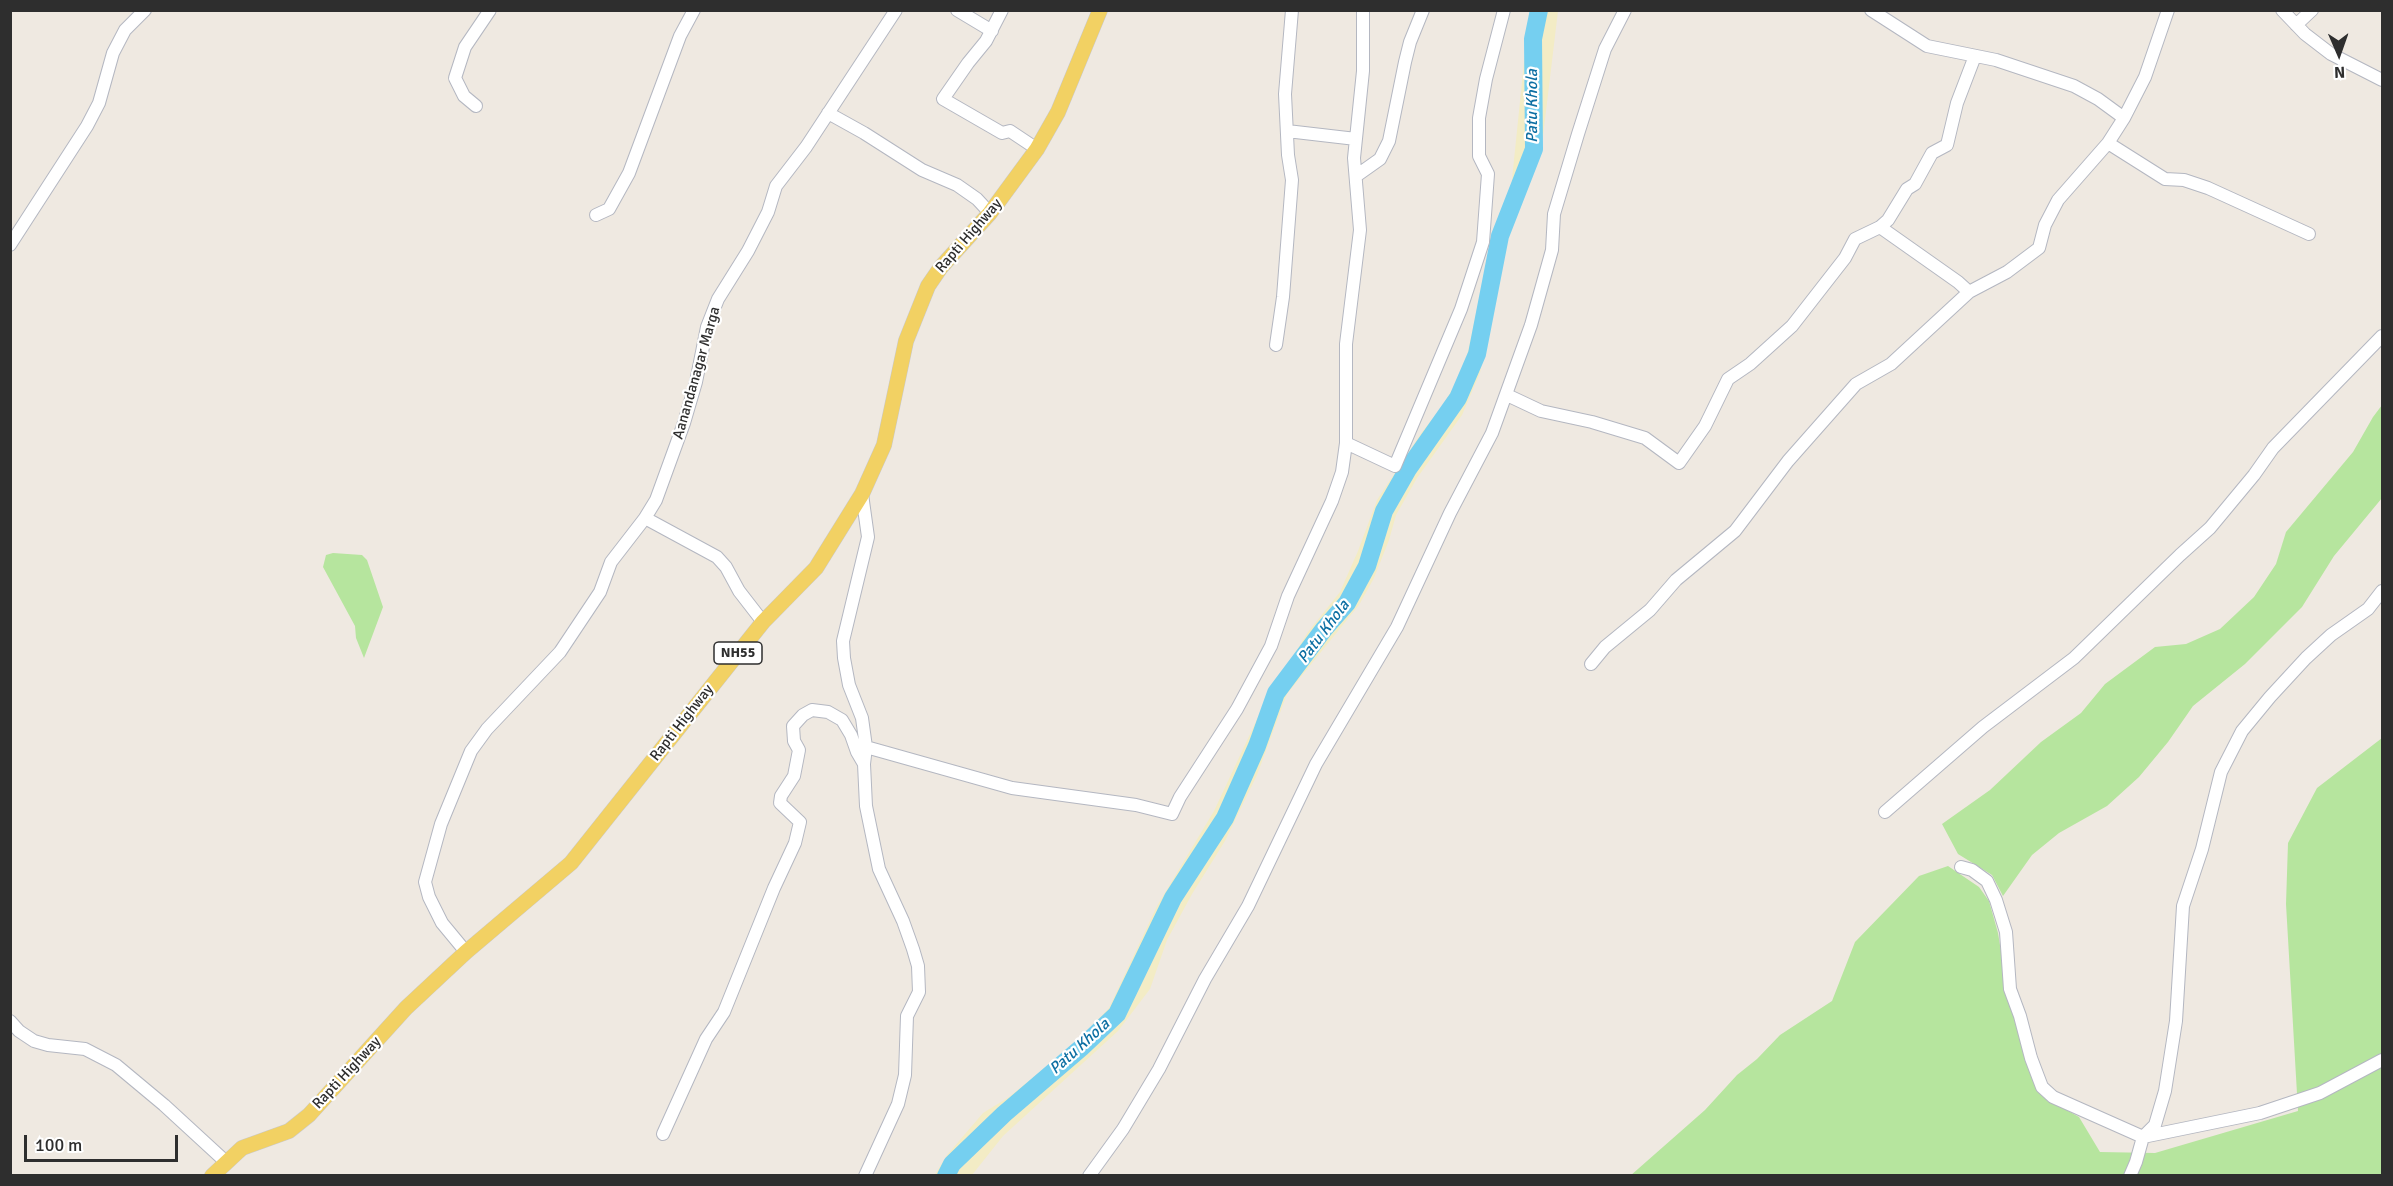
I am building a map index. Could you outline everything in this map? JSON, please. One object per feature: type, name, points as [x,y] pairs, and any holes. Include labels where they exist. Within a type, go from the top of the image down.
[{"type":"main road","name":"Rapti Highway","points":[[212,1176],[242,1148],[289,1131],[309,1115],[406,1008],[466,952],[571,863],[763,622],[816,567],[862,494],[884,445],[906,341],[928,286],[941,267],[990,213],[1037,149],[1058,112],[1100,10]]},
{"type":"street","points":[[10,245],[87,126],[99,104],[113,53],[125,30],[145,10]]},
{"type":"street","points":[[476,106],[464,96],[455,78],[465,47],[490,10]]},
{"type":"street","points":[[596,215],[609,209],[629,173],[681,36],[694,10]]},
{"type":"street","name":"Aanandanagar Marga","points":[[466,952],[442,923],[429,897],[425,882],[441,824],[471,751],[487,729],[560,652],[600,592],[611,562],[656,500],[684,423],[696,382],[707,327],[718,299],[748,251],[768,212],[776,186],[828,113],[896,10]]},
{"type":"street","points":[[957,10],[992,31]]},
{"type":"street","points":[[1002,10],[992,31],[943,99],[1002,133],[1010,131],[1037,149]]},
{"type":"street","points":[[1276,345],[1283,297],[1292,180],[1288,155],[1285,94],[1292,10]]},
{"type":"street","points":[[866,747],[1012,788],[1136,805],[1172,814],[1180,797],[1237,709],[1271,646],[1297,574],[1332,501],[1342,472],[1346,443],[1346,344],[1359,230],[1356,139],[1362,71],[1363,10]]},
{"type":"street","points":[[1356,176],[1380,159],[1389,141],[1410,42],[1423,10]]},
{"type":"street","points":[[1346,443],[1395,466],[1461,309],[1483,242],[1488,174],[1479,156],[1479,118],[1486,79],[1504,10]]},
{"type":"street","points":[[1089,1176],[1123,1129],[1159,1069],[1205,979],[1248,906],[1316,764],[1397,627],[1450,513],[1492,433],[1531,325],[1552,250],[1554,214],[1578,134],[1605,49],[1625,10]]},
{"type":"street","points":[[1871,10],[1927,46],[2015,65],[2074,86],[2098,99],[2124,118]]},
{"type":"street","points":[[1591,664],[1605,647],[1650,610],[1676,580],[1735,531],[1776,476],[1856,384],[1892,364],[1969,292],[2007,272],[2039,248],[2045,225],[2058,200],[2108,143],[2124,118],[2145,77],[2168,10]]},
{"type":"street","points":[[2282,10],[2296,25],[2331,54],[2382,80]]},
{"type":"street","points":[[2296,25],[2312,10]]},
{"type":"street","points":[[1507,395],[1541,411],[1592,422],[1645,438],[1679,463],[1705,426],[1728,379],[1750,364],[1792,326],[1845,258],[1855,239],[1880,227],[1888,220],[1907,189],[1915,184],[1932,153],[1947,145],[1957,103],[1975,56]]},
{"type":"street","points":[[828,113],[922,170],[957,185],[977,199],[990,213]]},
{"type":"street","points":[[1287,130],[1356,139]]},
{"type":"street","points":[[2108,143],[2165,179],[2184,180],[2208,188],[2309,234]]},
{"type":"street","points":[[1880,227],[1969,292]]},
{"type":"street","points":[[1885,812],[1983,727],[2074,658],[2210,528],[2254,476],[2273,448],[2382,336]]},
{"type":"street","points":[[862,494],[868,537],[843,641],[849,685],[862,718],[866,747],[864,764],[866,806],[879,869],[903,921],[913,950],[918,966],[919,992],[907,1016],[905,1075],[898,1104],[865,1176]]},
{"type":"street","points":[[645,518],[717,556],[739,591],[763,622]]},
{"type":"street","points":[[2130,1176],[2143,1137],[2155,1125],[2165,1091],[2176,1021],[2183,906],[2202,849],[2221,772],[2242,731],[2257,711],[2306,658],[2331,635],[2368,609],[2382,591]]},
{"type":"street","points":[[663,1134],[706,1038],[724,1012],[774,888],[795,843],[800,822],[780,803],[781,796],[794,776],[799,750],[794,741],[793,726],[803,715],[812,710],[828,712],[842,720],[864,764]]},
{"type":"street","points":[[1961,867],[1972,870],[1987,881],[1996,900],[2006,932],[2010,988],[2042,1087],[2053,1097],[2143,1137],[2260,1113],[2320,1093],[2382,1059]]},
{"type":"street","points":[[10,1022],[34,1041],[85,1049],[116,1065],[226,1161]]},
{"type":"green space","points":[[2382,405],[2382,498],[2334,556],[2302,607],[2245,664],[2193,706],[2168,742],[2139,777],[2107,806],[2059,833],[2032,855],[2003,896],[1992,875],[1958,854],[1942,824],[1990,790],[2041,742],[2081,713],[2105,684],[2155,647],[2186,644],[2220,629],[2254,597],[2276,564],[2286,532],[2353,452]]},
{"type":"green space","points":[[333,553],[362,555],[367,560],[383,607],[364,658],[356,638],[355,626],[323,567],[326,555]]},
{"type":"green space","points":[[2382,738],[2382,1175],[1630,1176],[1705,1110],[1737,1075],[1757,1059],[1780,1035],[1832,1001],[1855,942],[1919,876],[1948,866],[1979,887],[1989,901],[1998,933],[2007,987],[2025,1055],[2042,1096],[2079,1117],[2100,1152],[2155,1153],[2298,1111],[2286,904],[2288,843],[2317,788]]},
{"type":"sand","points":[[1532,11],[1558,11],[1543,136],[1528,183],[1502,246],[1480,373],[1462,415],[1417,478],[1396,515],[1374,578],[1359,605],[1287,694],[1257,775],[1225,841],[1167,940],[1150,989],[1118,1031],[1003,1136],[972,1175],[934,1176],[947,1155],[983,1113],[1009,1097],[1074,1044],[1109,1008],[1157,906],[1214,811],[1266,700],[1308,632],[1340,592],[1377,500],[1422,432],[1441,408],[1464,370],[1488,258],[1511,189],[1526,43]]},
{"type":"waterway","name":"Patu Khola","points":[[946,1176],[952,1164],[1004,1114],[1117,1014],[1173,898],[1225,818],[1257,746],[1276,693],[1324,629],[1347,603],[1367,566],[1384,511],[1408,469],[1458,398],[1477,354],[1500,236],[1534,149],[1533,39],[1539,10]]}]
